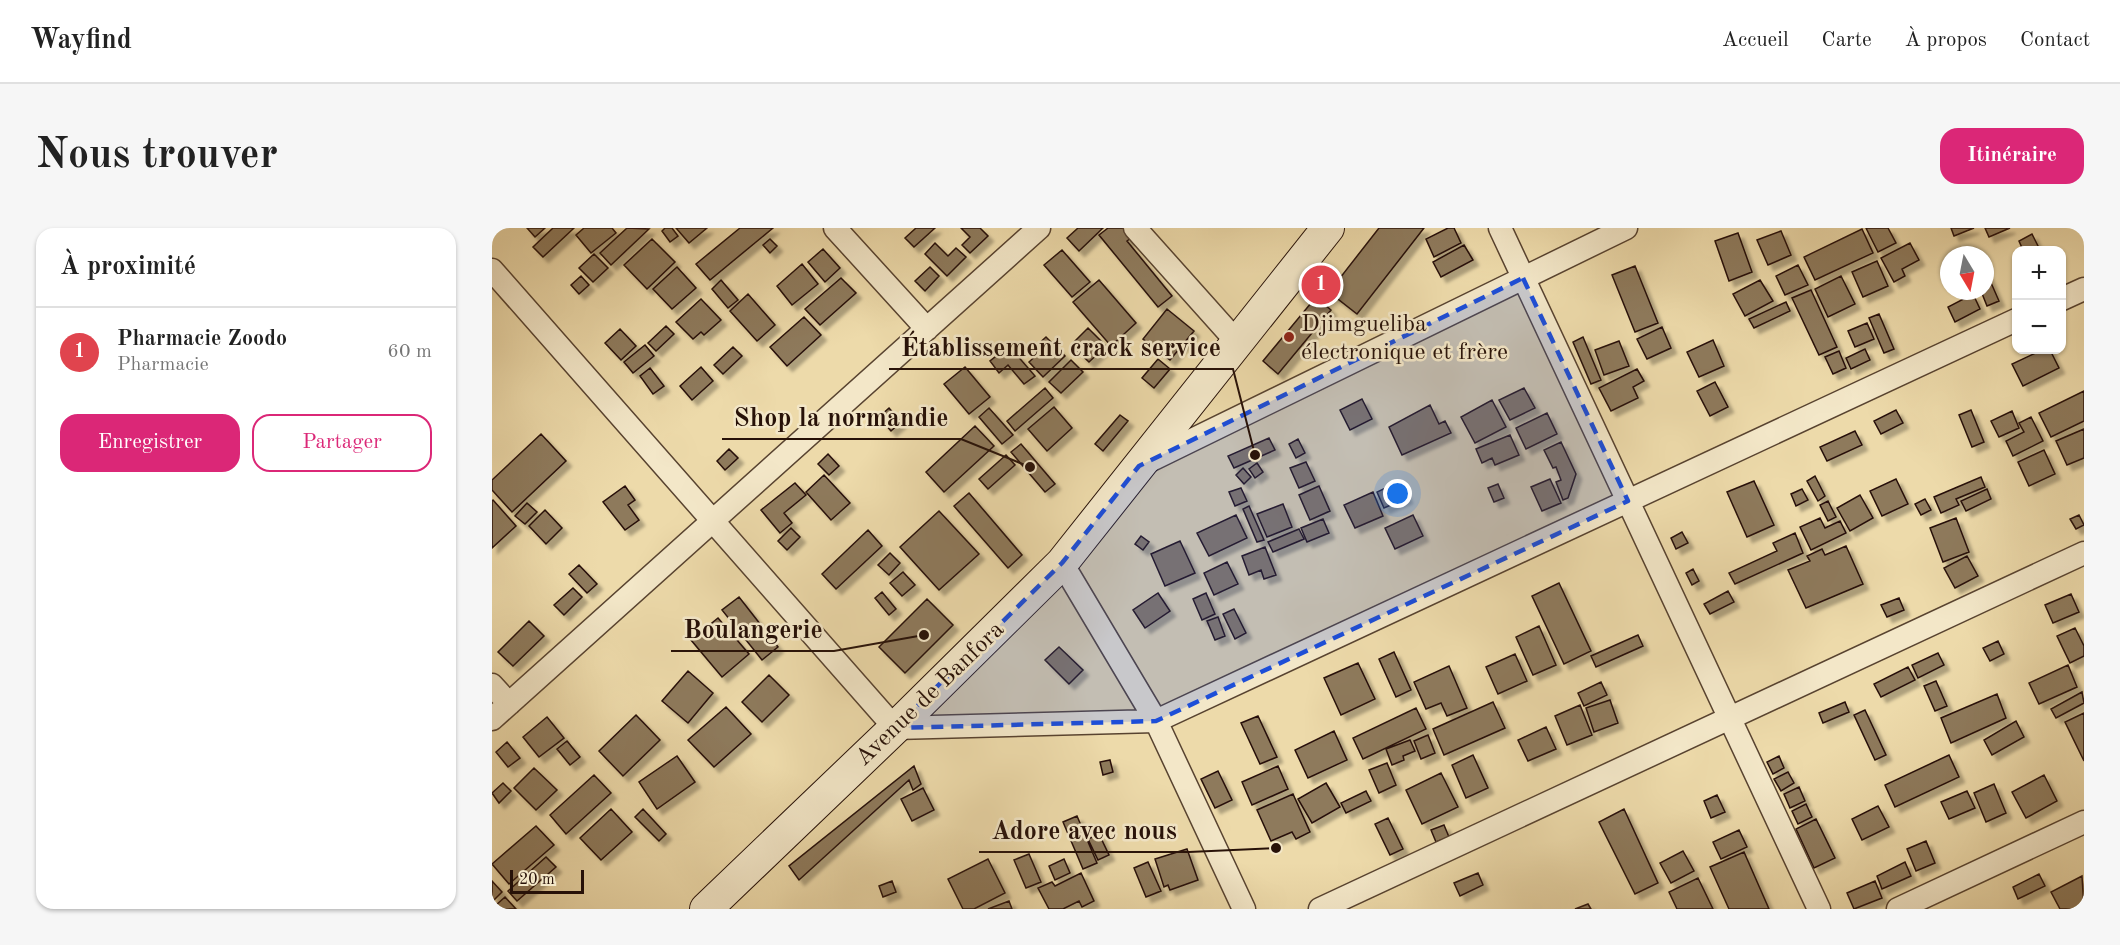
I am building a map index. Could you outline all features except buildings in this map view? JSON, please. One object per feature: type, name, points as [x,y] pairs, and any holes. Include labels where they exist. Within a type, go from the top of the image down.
[{"type":"main road","name":"Avenue de Banfora","points":[[706,909],[896,728],[1062,563],[1329,228]]},
{"type":"street","points":[[836,228],[927,329]]},
{"type":"street","points":[[492,719],[1040,228]]},
{"type":"street","points":[[1135,228],[1237,342]]},
{"type":"street","points":[[1500,228],[1819,909]]},
{"type":"street","name":"Avenue de Banfora","points":[[1139,466],[1626,228]]},
{"type":"street","points":[[492,270],[896,728],[1156,721],[2012,322]]},
{"type":"street","points":[[2066,297],[2084,289]]},
{"type":"street","points":[[1320,909],[2084,553]]},
{"type":"street","points":[[1062,563],[1156,721],[1244,909]]},
{"type":"street","points":[[492,685],[509,704]]},
{"type":"street","points":[[1898,909],[2084,822]]},
{"type":"highlighted area","points":[[1523,278],[1628,501],[1156,721],[895,728],[1062,563],[1139,466]]},
{"type":"place","name":"Pharmacie Zoodo","points":[[1321,285]]},
{"type":"place","name":"Djimgueliba électronique et frère","points":[[1289,337]]},
{"type":"place","name":"Établissement crack service","points":[[1255,455]]},
{"type":"place","name":"Shop la normandie","points":[[1030,467]]},
{"type":"place","name":"Boulangerie","points":[[924,635]]},
{"type":"place","name":"Adore avec nous","points":[[1276,848]]}]
